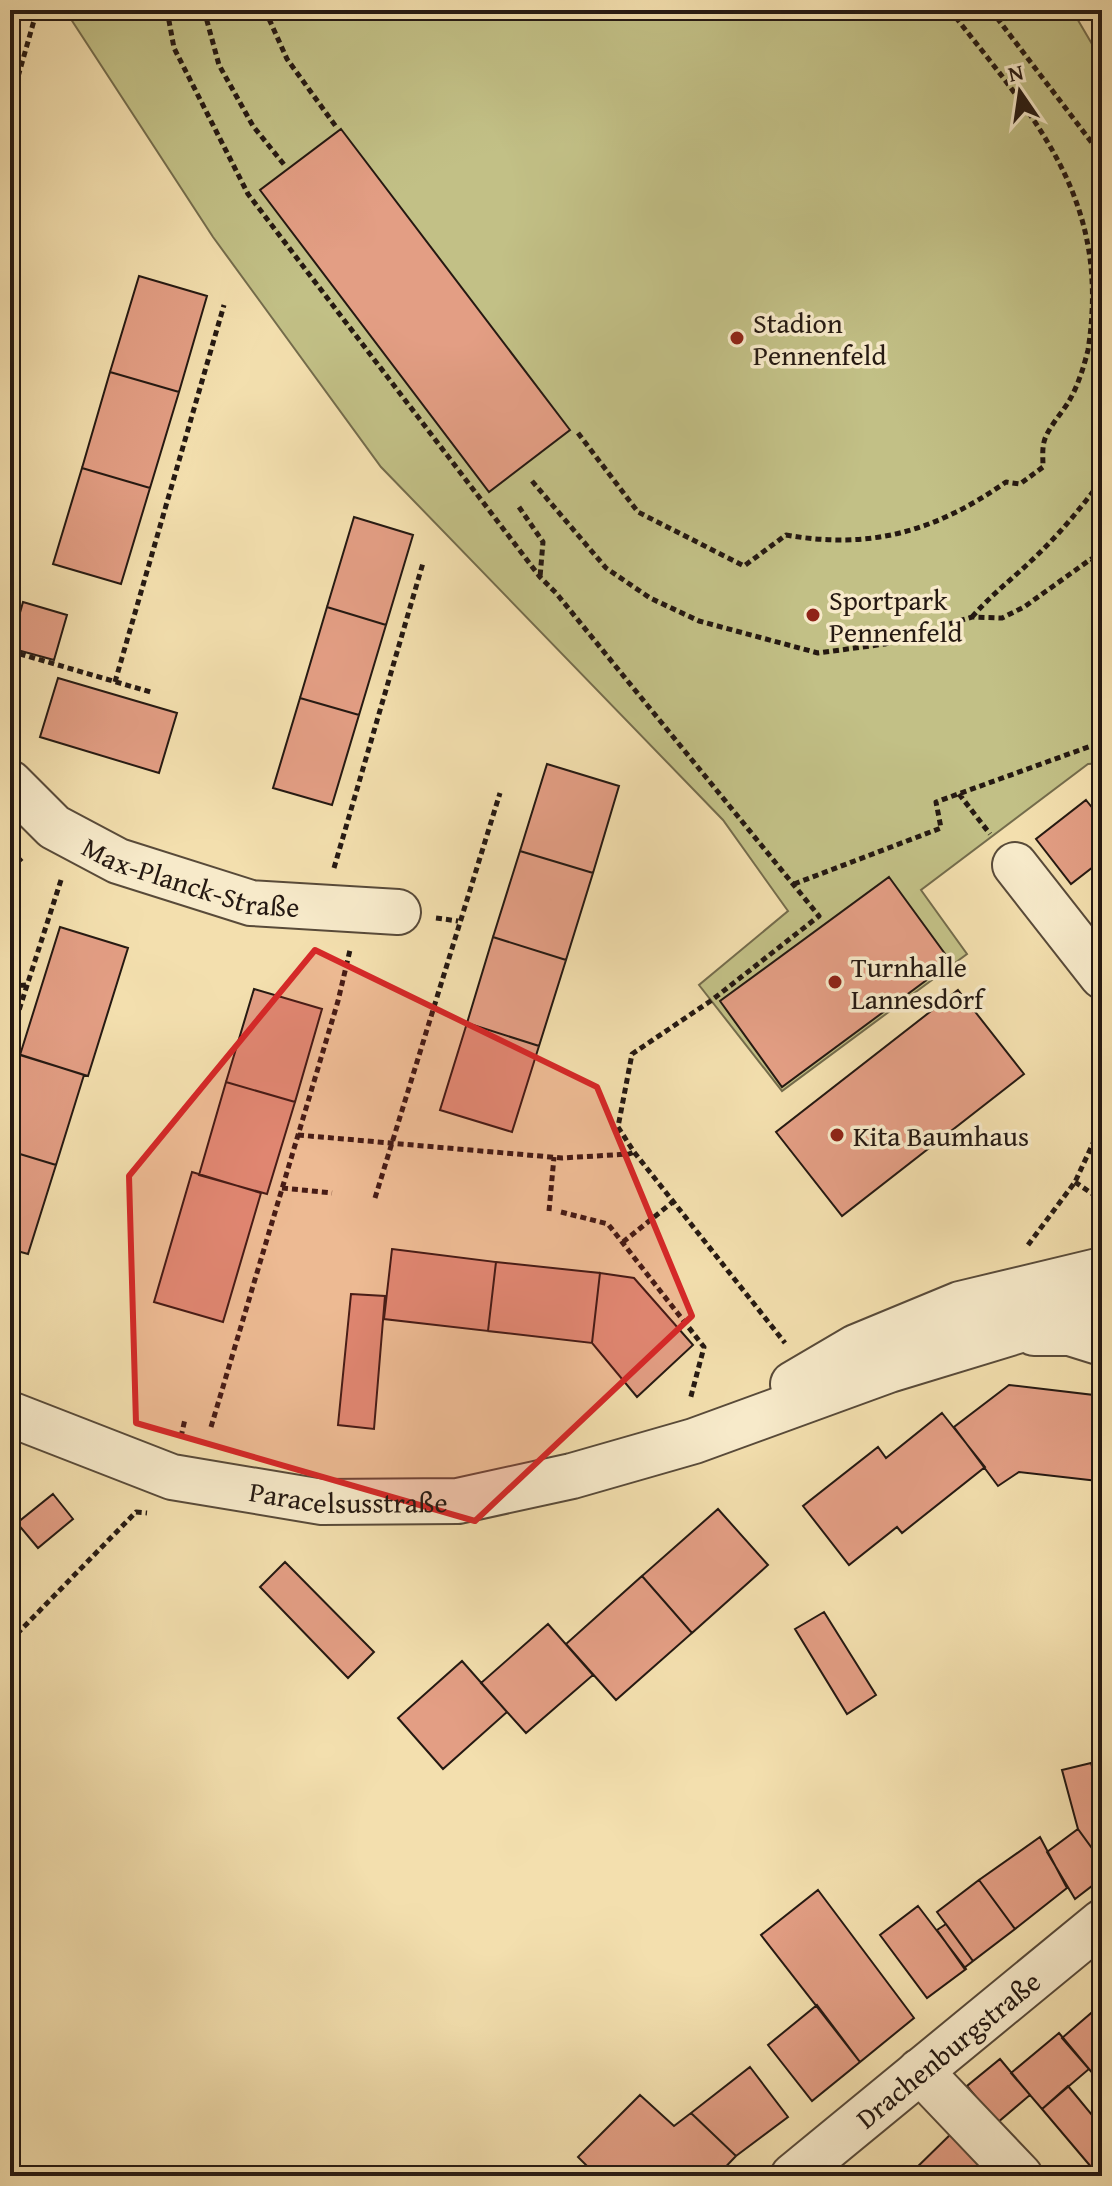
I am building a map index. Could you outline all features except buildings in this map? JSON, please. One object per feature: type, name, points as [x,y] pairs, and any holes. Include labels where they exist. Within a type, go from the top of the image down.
[{"type":"street","name":"Max-Planck-Straße","points":[[10,783],[54,827],[118,861],[251,903],[360,910]]},
{"type":"street","points":[[1015,865],[1102,976]]},
{"type":"street","name":"Paracelsusstraße","points":[[694,1441],[869,1342],[960,1304],[1102,1270]]},
{"type":"street","name":"Paracelsusstraße","points":[[10,1414],[172,1477],[322,1502],[458,1501],[572,1476],[694,1441],[889,1370],[1102,1305]]},
{"type":"street","name":"Paracelsusstraße","points":[[1016,1333],[1070,1333],[1102,1343]]},
{"type":"street","name":"Drachenburgstraße","points":[[793,2176],[1102,1922]]},
{"type":"street","points":[[920,2071],[1020,2176]]},
{"type":"path","points":[[10,105],[37,10]]},
{"type":"path","points":[[167,10],[174,48],[248,194],[540,577],[819,916],[712,1000],[632,1054],[618,1127],[634,1152],[790,1350]]},
{"type":"path","points":[[204,10],[219,65],[253,126],[286,167]]},
{"type":"path","points":[[265,10],[287,59],[337,128]]},
{"type":"path","points":[[578,433],[638,512],[744,566],[786,535],[847,541],[920,529],[977,503],[1006,482],[1020,484],[1043,467],[1044,441],[1072,396],[1096,316],[1093,244],[1078,192],[1056,146],[950,10]]},
{"type":"path","points":[[991,10],[1102,156]]},
{"type":"path","points":[[1089,10],[1102,33]]},
{"type":"path","points":[[115,682],[224,305]]},
{"type":"path","points":[[972,617],[988,598],[1068,524],[1102,480]]},
{"type":"path","points":[[532,481],[606,568],[650,598],[699,621],[818,653],[885,644],[972,617],[1002,618],[1024,607],[1091,559],[1102,566]]},
{"type":"path","points":[[519,507],[543,542],[540,577]]},
{"type":"path","points":[[211,1427],[338,1001],[360,910],[423,563]]},
{"type":"path","points":[[10,651],[154,693]]},
{"type":"path","points":[[794,884],[941,828],[936,802],[1102,742]]},
{"type":"path","points":[[375,1198],[500,793]]},
{"type":"path","points":[[959,794],[1015,865]]},
{"type":"path","points":[[10,1038],[75,839]]},
{"type":"path","points":[[10,986],[26,985]]},
{"type":"path","points":[[1016,1250],[1030,1244],[1075,1182],[1102,1124]]},
{"type":"path","points":[[298,1135],[554,1157],[634,1152]]},
{"type":"path","points":[[549,1211],[554,1157]]},
{"type":"path","points":[[1075,1182],[1097,1197],[1102,1212]]},
{"type":"path","points":[[282,1188],[332,1193]]},
{"type":"path","points":[[623,1242],[674,1201]]},
{"type":"path","points":[[561,1212],[608,1224],[704,1347],[690,1400],[694,1441]]},
{"type":"path","points":[[10,1641],[136,1512],[165,1515],[172,1477]]},
{"type":"highlighted area","points":[[315,950],[597,1087],[692,1316],[475,1521],[136,1423],[129,1176]]},
{"type":"shaded area","name":"Stadion Pennenfeld","points":[[65,10],[1072,10],[1102,61],[1102,763],[1088,764],[921,890],[967,954],[782,1091],[699,985],[788,911],[723,820],[381,467],[213,237]]},
{"type":"place","name":"Stadion Pennenfeld","points":[[737,338]]},
{"type":"place","name":"Sportpark Pennenfeld","points":[[813,615]]},
{"type":"place","name":"Turnhalle Lannesdorf","points":[[835,982]]},
{"type":"place","name":"Kita Baumhaus","points":[[837,1135]]}]
